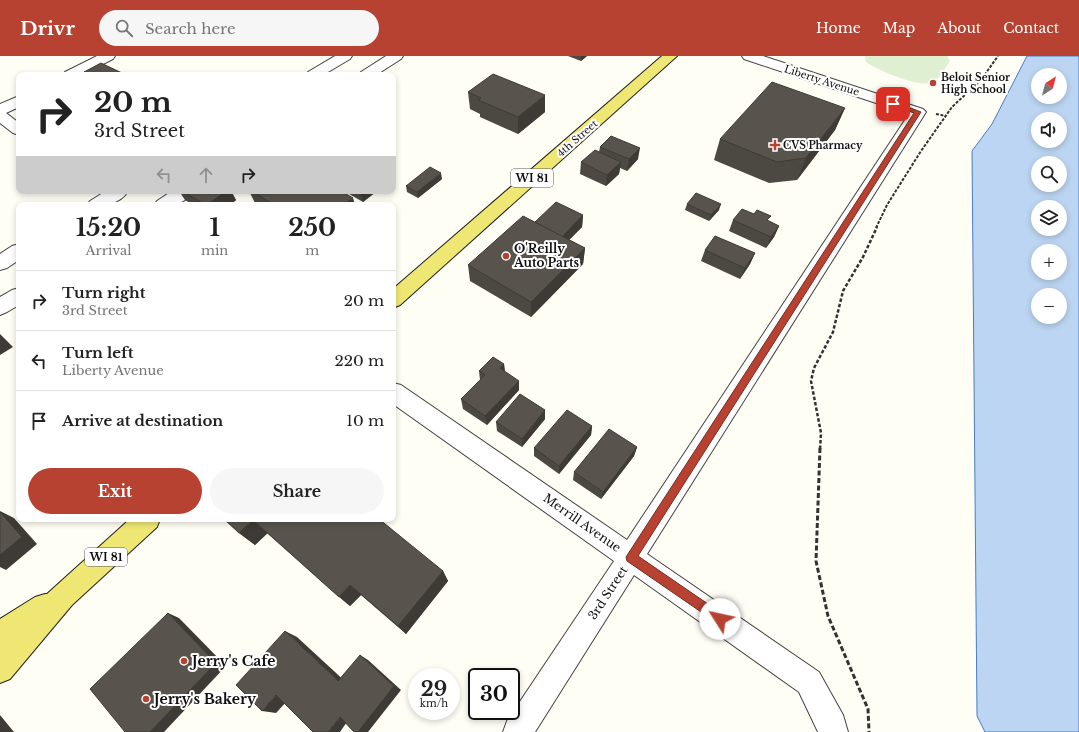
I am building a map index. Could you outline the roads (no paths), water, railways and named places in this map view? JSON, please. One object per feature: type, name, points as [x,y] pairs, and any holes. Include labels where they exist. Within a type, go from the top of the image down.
[{"type":"main road","name":"4th Street","points":[[396,297],[670,56]]},
{"type":"main road","name":"WI 81","points":[[0,669],[63,596],[145,522]]},
{"type":"main road","name":"WI 81","points":[[0,634],[63,596]]},
{"type":"street","points":[[76,72],[108,56]]},
{"type":"street","points":[[319,72],[345,56]]},
{"type":"street","points":[[371,72],[396,56]]},
{"type":"street","name":"Liberty Avenue","points":[[749,56],[918,112]]},
{"type":"street","points":[[0,110],[16,102]]},
{"type":"street","name":"3rd Street","points":[[518,732],[918,112]]},
{"type":"street","points":[[0,116],[16,128]]},
{"type":"street","points":[[168,202],[180,194]]},
{"type":"street","points":[[0,263],[16,253]]},
{"type":"street","points":[[0,307],[16,297]]},
{"type":"street","name":"Merrill Avenue","points":[[396,394],[809,682],[832,726],[833,732]]},
{"type":"water","points":[[1027,56],[1079,56],[1079,732],[985,732],[977,716],[972,151],[992,124]]},
{"type":"place","name":"Beloit Senior High School","points":[[933,83]]},
{"type":"place","name":"CVS Pharmacy","points":[[775,145]]},
{"type":"place","name":"O'Reilly Auto Parts","points":[[506,256]]},
{"type":"place","name":"Jerry's Cafe","points":[[184,661]]},
{"type":"place","name":"Jerry's Bakery","points":[[146,699]]}]
